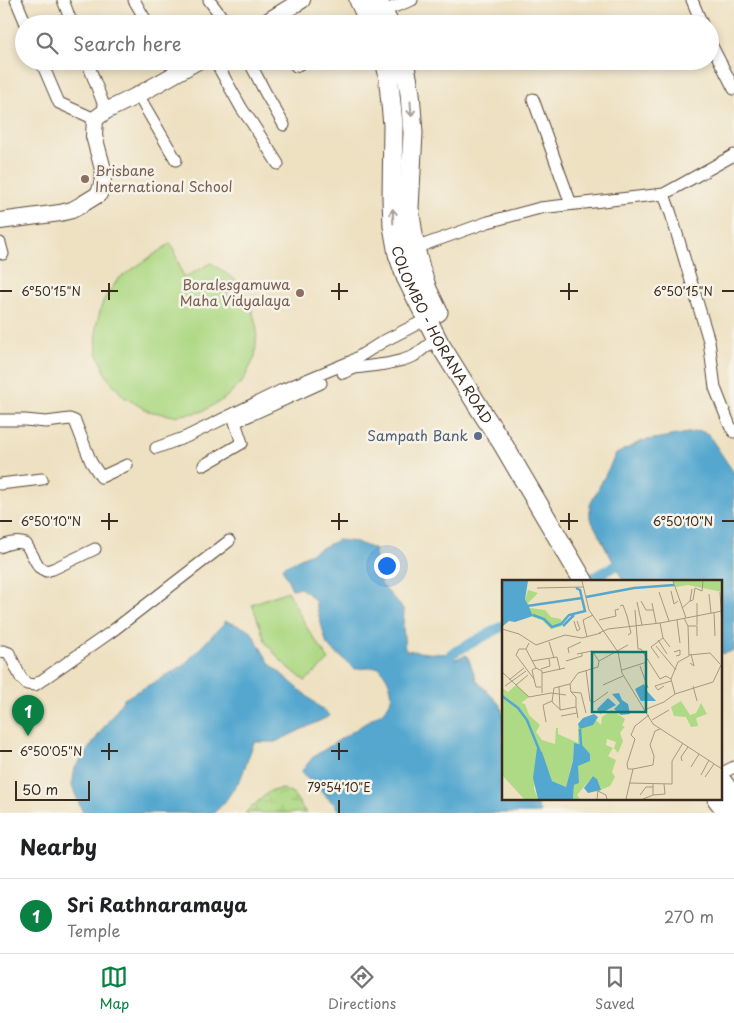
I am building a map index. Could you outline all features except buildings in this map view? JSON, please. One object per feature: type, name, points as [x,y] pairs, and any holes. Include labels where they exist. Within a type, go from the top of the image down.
[{"type":"main road","points":[[359,0],[379,15]]},
{"type":"main road","name":"COLOMBO - HORANA ROAD","points":[[387,70],[393,125],[393,226],[395,241],[406,277],[437,338],[561,542],[583,572],[595,580]]},
{"type":"main road","name":"COLOMBO - HORANA ROAD","points":[[406,70],[410,93],[413,133],[409,208],[415,248],[427,289],[447,334],[511,436],[546,498],[583,572]]},
{"type":"main road","points":[[722,782],[734,797]]},
{"type":"main road","points":[[718,800],[728,813]]},
{"type":"street","points":[[16,0],[22,15]]},
{"type":"street","points":[[63,0],[69,15]]},
{"type":"street","points":[[134,0],[143,15]]},
{"type":"street","points":[[208,0],[219,15]]},
{"type":"street","points":[[278,15],[302,0]]},
{"type":"street","points":[[379,15],[412,0]]},
{"type":"street","points":[[692,0],[698,15]]},
{"type":"street","points":[[719,60],[734,89]]},
{"type":"street","points":[[46,70],[59,103],[101,115],[138,95],[169,70]]},
{"type":"street","points":[[0,221],[72,210],[99,194],[104,173],[94,136],[101,115],[89,70]]},
{"type":"street","points":[[220,70],[242,109],[278,164]]},
{"type":"street","points":[[254,70],[284,125]]},
{"type":"street","points":[[138,95],[176,160]]},
{"type":"street","points":[[533,99],[571,204]]},
{"type":"street","points":[[415,248],[488,222],[540,208],[664,194],[734,155]]},
{"type":"street","points":[[664,194],[709,341],[715,388],[734,432]]},
{"type":"street","points":[[156,448],[186,438],[282,390],[352,361],[384,341],[427,319]]},
{"type":"street","points":[[204,465],[242,443],[235,422],[355,368],[386,364],[414,356],[437,338]]},
{"type":"street","points":[[0,420],[46,422],[70,419],[75,421],[91,462],[101,477],[127,465]]},
{"type":"street","points":[[0,484],[42,479]]},
{"type":"street","points":[[0,652],[9,653],[21,678],[27,684],[34,684],[111,632],[228,541]]},
{"type":"street","points":[[0,547],[19,542],[26,544],[38,567],[46,571],[95,549]]},
{"type":"street","points":[[722,773],[734,767]]},
{"type":"green space","points":[[171,243],[184,278],[211,263],[237,281],[251,304],[257,330],[255,357],[243,381],[224,399],[201,412],[174,416],[148,411],[124,397],[107,377],[97,352],[96,326],[103,301],[118,279]]},
{"type":"green space","points":[[288,591],[307,628],[329,660],[305,681],[282,662],[266,643],[252,604]]},
{"type":"green space","points":[[283,789],[294,795],[306,813],[245,813],[270,791]]},
{"type":"water","points":[[700,431],[708,434],[734,473],[734,651],[722,654],[722,580],[623,580],[590,518],[590,505],[616,454],[642,441]]},
{"type":"water","points":[[338,540],[356,542],[374,549],[381,584],[404,610],[405,650],[451,654],[455,659],[467,655],[477,681],[500,705],[502,710],[502,800],[535,800],[540,813],[340,813],[335,805],[301,772],[313,757],[381,713],[388,706],[391,699],[390,684],[379,667],[355,669],[327,645],[315,601],[300,588],[292,589],[282,567]]},
{"type":"water","points":[[226,621],[250,630],[270,664],[330,716],[275,742],[254,742],[241,778],[224,803],[214,813],[83,813],[72,786],[75,768],[124,699],[183,666]]},
{"type":"waterway","points":[[589,580],[615,566]]},
{"type":"waterway","points":[[451,654],[502,627]]},
{"type":"place","name":"Brisbane International School","points":[[85,179]]},
{"type":"place","name":"Boralesgamuwa Maha Vidyalaya","points":[[300,293]]},
{"type":"place","name":"Sampath Bank","points":[[478,436]]},
{"type":"place","name":"Sri Rathnaramaya","points":[[28,736]]}]
